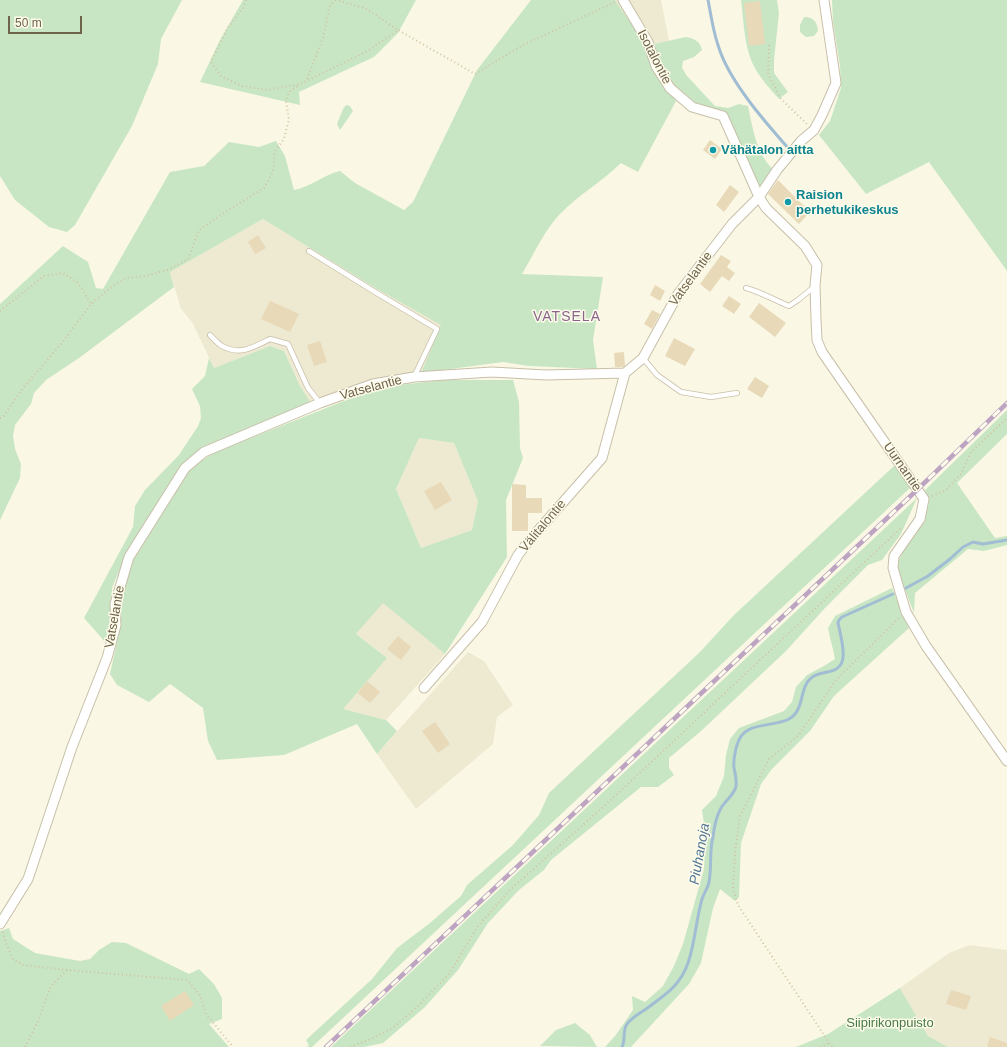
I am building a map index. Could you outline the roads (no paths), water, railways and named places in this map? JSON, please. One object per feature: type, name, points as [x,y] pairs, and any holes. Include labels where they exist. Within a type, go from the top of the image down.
[{"type":"street","name":"Isotalontie","points":[[623,0],[648,42],[656,66],[670,88],[692,107],[723,116],[759,197]]},
{"type":"street","name":"Vatselantie","points":[[1,924],[28,879],[72,747],[107,658],[116,625],[115,604],[129,557],[185,468],[204,452],[320,403],[373,384],[414,376],[492,372],[546,376],[626,373],[643,358],[678,294],[732,224],[759,197],[777,170],[801,141],[814,130],[822,115],[836,83],[824,0]]},
{"type":"street","name":"Uurnantie","points":[[759,197],[766,208],[805,246],[817,265],[815,285],[817,340],[822,352],[924,499],[920,519],[894,556],[893,568],[906,612],[926,646],[1007,761]]},
{"type":"street","name":"Välitalontie","points":[[424,688],[482,622],[518,555],[528,542],[602,458],[626,373]]},
{"type":"lane","points":[[309,251],[437,329],[414,376]]},
{"type":"lane","points":[[746,288],[758,291],[775,301],[789,306],[815,285]]},
{"type":"lane","points":[[210,335],[222,346],[235,350],[251,349],[270,339],[288,344],[308,388],[320,403]]},
{"type":"lane","points":[[643,358],[657,375],[681,392],[711,397],[737,393]]},
{"type":"waterway","points":[[708,0],[716,40],[730,72],[748,100],[789,149]]},
{"type":"waterway","name":"Piuhanoja","points":[[906,588],[928,576],[963,547],[973,542],[983,544],[1007,540]]},
{"type":"waterway","name":"Piuhanoja","points":[[622,1047],[625,1029],[629,1022],[671,989],[685,971],[692,948],[702,899],[709,882],[711,848],[718,814],[734,792],[736,786],[734,761],[736,748],[740,738],[749,729],[783,721],[794,715],[800,705],[807,682],[819,674],[836,669],[842,662],[843,649],[838,623],[839,620],[842,617],[893,594]]},
{"type":"railway","points":[[326,1047],[918,489],[1007,403]]},
{"type":"place","name":"Vähätalon aitta","points":[[713,150]]},
{"type":"place","name":"Raision perhetukikeskus","points":[[788,202]]},
{"type":"district","name":"VATSELA","points":[[567,317]]},
{"type":"park label","name":"Siipirikonpuisto","points":[[890,1023]]}]
